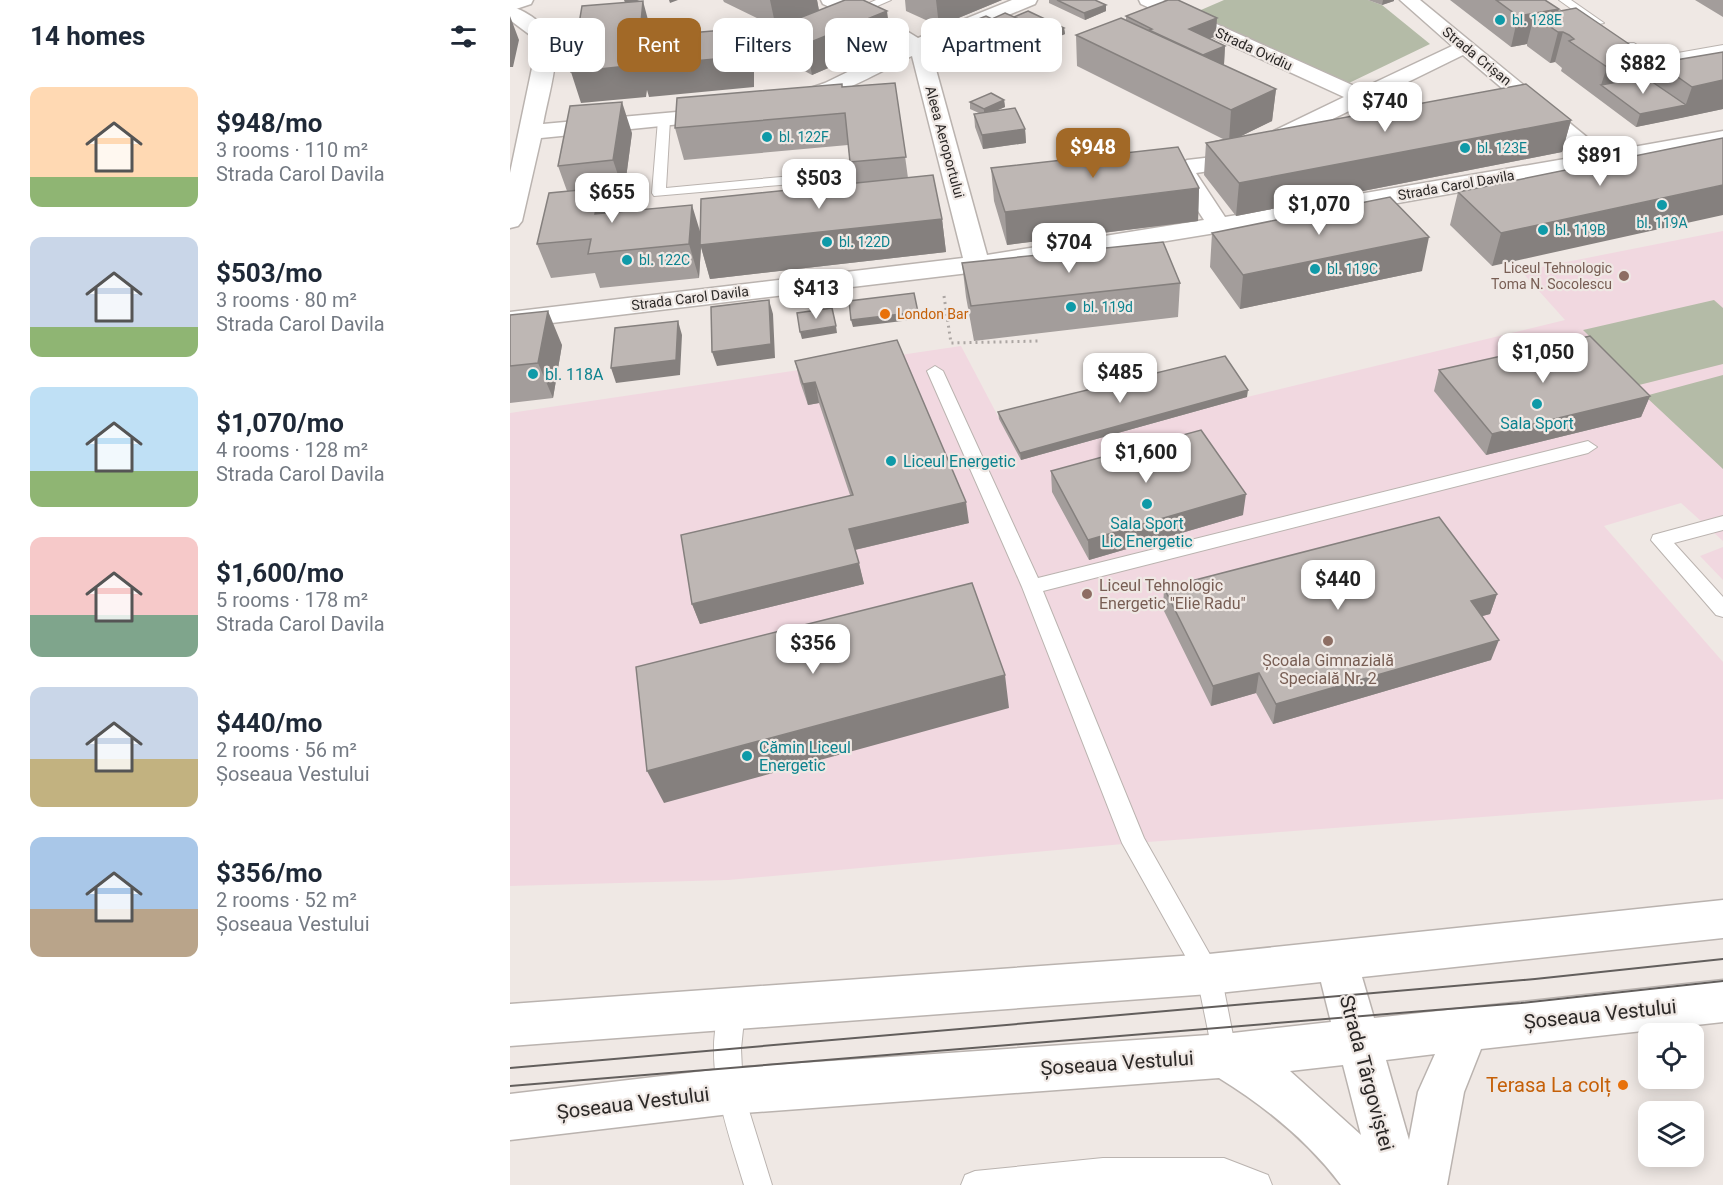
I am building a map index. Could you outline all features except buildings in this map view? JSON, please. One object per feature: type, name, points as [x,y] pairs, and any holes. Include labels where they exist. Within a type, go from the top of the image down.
[{"type":"street","points":[[510,4],[525,0]]},
{"type":"street","points":[[830,0],[917,46]]},
{"type":"street","points":[[772,106],[832,87],[917,46],[1028,0]]},
{"type":"street","name":"Strada Ovidiu","points":[[1148,0],[1361,98]]},
{"type":"street","name":"Strada Crișan","points":[[1409,0],[1600,160]]},
{"type":"street","points":[[510,12],[535,28],[543,38],[546,49],[531,132],[515,183],[510,221]]},
{"type":"street","name":"Aleea Aeroportului","points":[[917,46],[922,55],[976,264]]},
{"type":"street","points":[[1219,225],[1183,171],[1195,165],[1227,162],[1465,46]]},
{"type":"street","points":[[531,132],[739,112]]},
{"type":"street","name":"Strada Carol Davila","points":[[510,320],[976,264],[1219,225],[1723,138]]},
{"type":"street","points":[[510,1025],[1209,974],[1723,919]]},
{"type":"street","name":"Strada Târgoviștei","points":[[1336,960],[1398,1185]]},
{"type":"street","name":"Șoseaua Vestului","points":[[510,1117],[730,1091],[1224,1056],[1357,1039],[1723,1001]]},
{"type":"street","points":[[1423,1185],[1442,1092],[1468,1029]]},
{"type":"street","points":[[1224,1056],[1281,1091],[1342,1148],[1371,1185]]},
{"type":"lane","points":[[855,12],[886,0]]},
{"type":"lane","points":[[1564,0],[1604,27]]},
{"type":"lane","points":[[1623,41],[1653,61],[1723,49]]},
{"type":"lane","points":[[664,120],[659,193],[792,180]]},
{"type":"lane","points":[[935,371],[1032,587],[1134,843],[1209,974],[1224,1056]]},
{"type":"lane","points":[[1032,587],[1588,447]]},
{"type":"lane","points":[[1723,523],[1660,540],[1723,610]]},
{"type":"lane","points":[[732,1010],[728,1049],[730,1091],[758,1185]]},
{"type":"lane","points":[[975,1185],[1103,1172],[1224,1172],[1258,1185]]},
{"type":"path","points":[[940,269],[951,344],[1041,341]]},
{"type":"shaded area","name":"Liceul Tehnologic Energetic \"Elie Radu\"","points":[[1723,231],[1723,541],[1681,503],[1604,526],[1723,662],[1723,799],[1134,843],[728,880],[510,886],[510,413],[961,346],[1021,460],[1247,397],[1565,320],[1521,271]]},
{"type":"shaded area","points":[[1723,547],[1723,580],[1700,556]]},
{"type":"green space","points":[[1224,0],[1368,0],[1382,5],[1430,44],[1349,83],[1194,13]]},
{"type":"green space","points":[[1714,300],[1723,308],[1723,364],[1639,385],[1583,330]]},
{"type":"green space","points":[[1723,375],[1723,469],[1645,396]]},
{"type":"tram line","points":[[510,1068],[1535,979],[1723,959]]},
{"type":"tram line","points":[[510,1086],[1521,1003],[1723,981]]},
{"type":"place","name":"bl. 128E","points":[[1500,20]]},
{"type":"place","name":"bl. 122F","points":[[767,137]]},
{"type":"place","name":"bl. 123E","points":[[1465,148]]},
{"type":"place","name":"bl. 119A","points":[[1662,205]]},
{"type":"place","name":"bl. 119B","points":[[1543,230]]},
{"type":"place","name":"bl. 122D","points":[[827,242]]},
{"type":"place","name":"bl. 122C","points":[[627,260]]},
{"type":"place","name":"bl. 119C","points":[[1315,269]]},
{"type":"place","name":"Liceul Tehnologic Toma N. Socolescu","points":[[1624,276]]},
{"type":"place","name":"bl. 119d","points":[[1071,307]]},
{"type":"place","name":"London Bar","points":[[885,314]]},
{"type":"place","name":"bl. 118A","points":[[533,374]]},
{"type":"place","name":"Sala Sport","points":[[1537,404]]},
{"type":"place","name":"Liceul Energetic","points":[[891,461]]},
{"type":"place","name":"Sala Sport Lic Energetic","points":[[1147,504]]},
{"type":"place","name":"Liceul Tehnologic Energetic \"Elie Radu\"","points":[[1087,594]]},
{"type":"place","name":"Școala Gimnazială Specială Nr. 2","points":[[1328,641]]},
{"type":"place","name":"Cămin Liceul Energetic","points":[[747,756]]},
{"type":"place","name":"Terasa La colț","points":[[1623,1085]]}]
